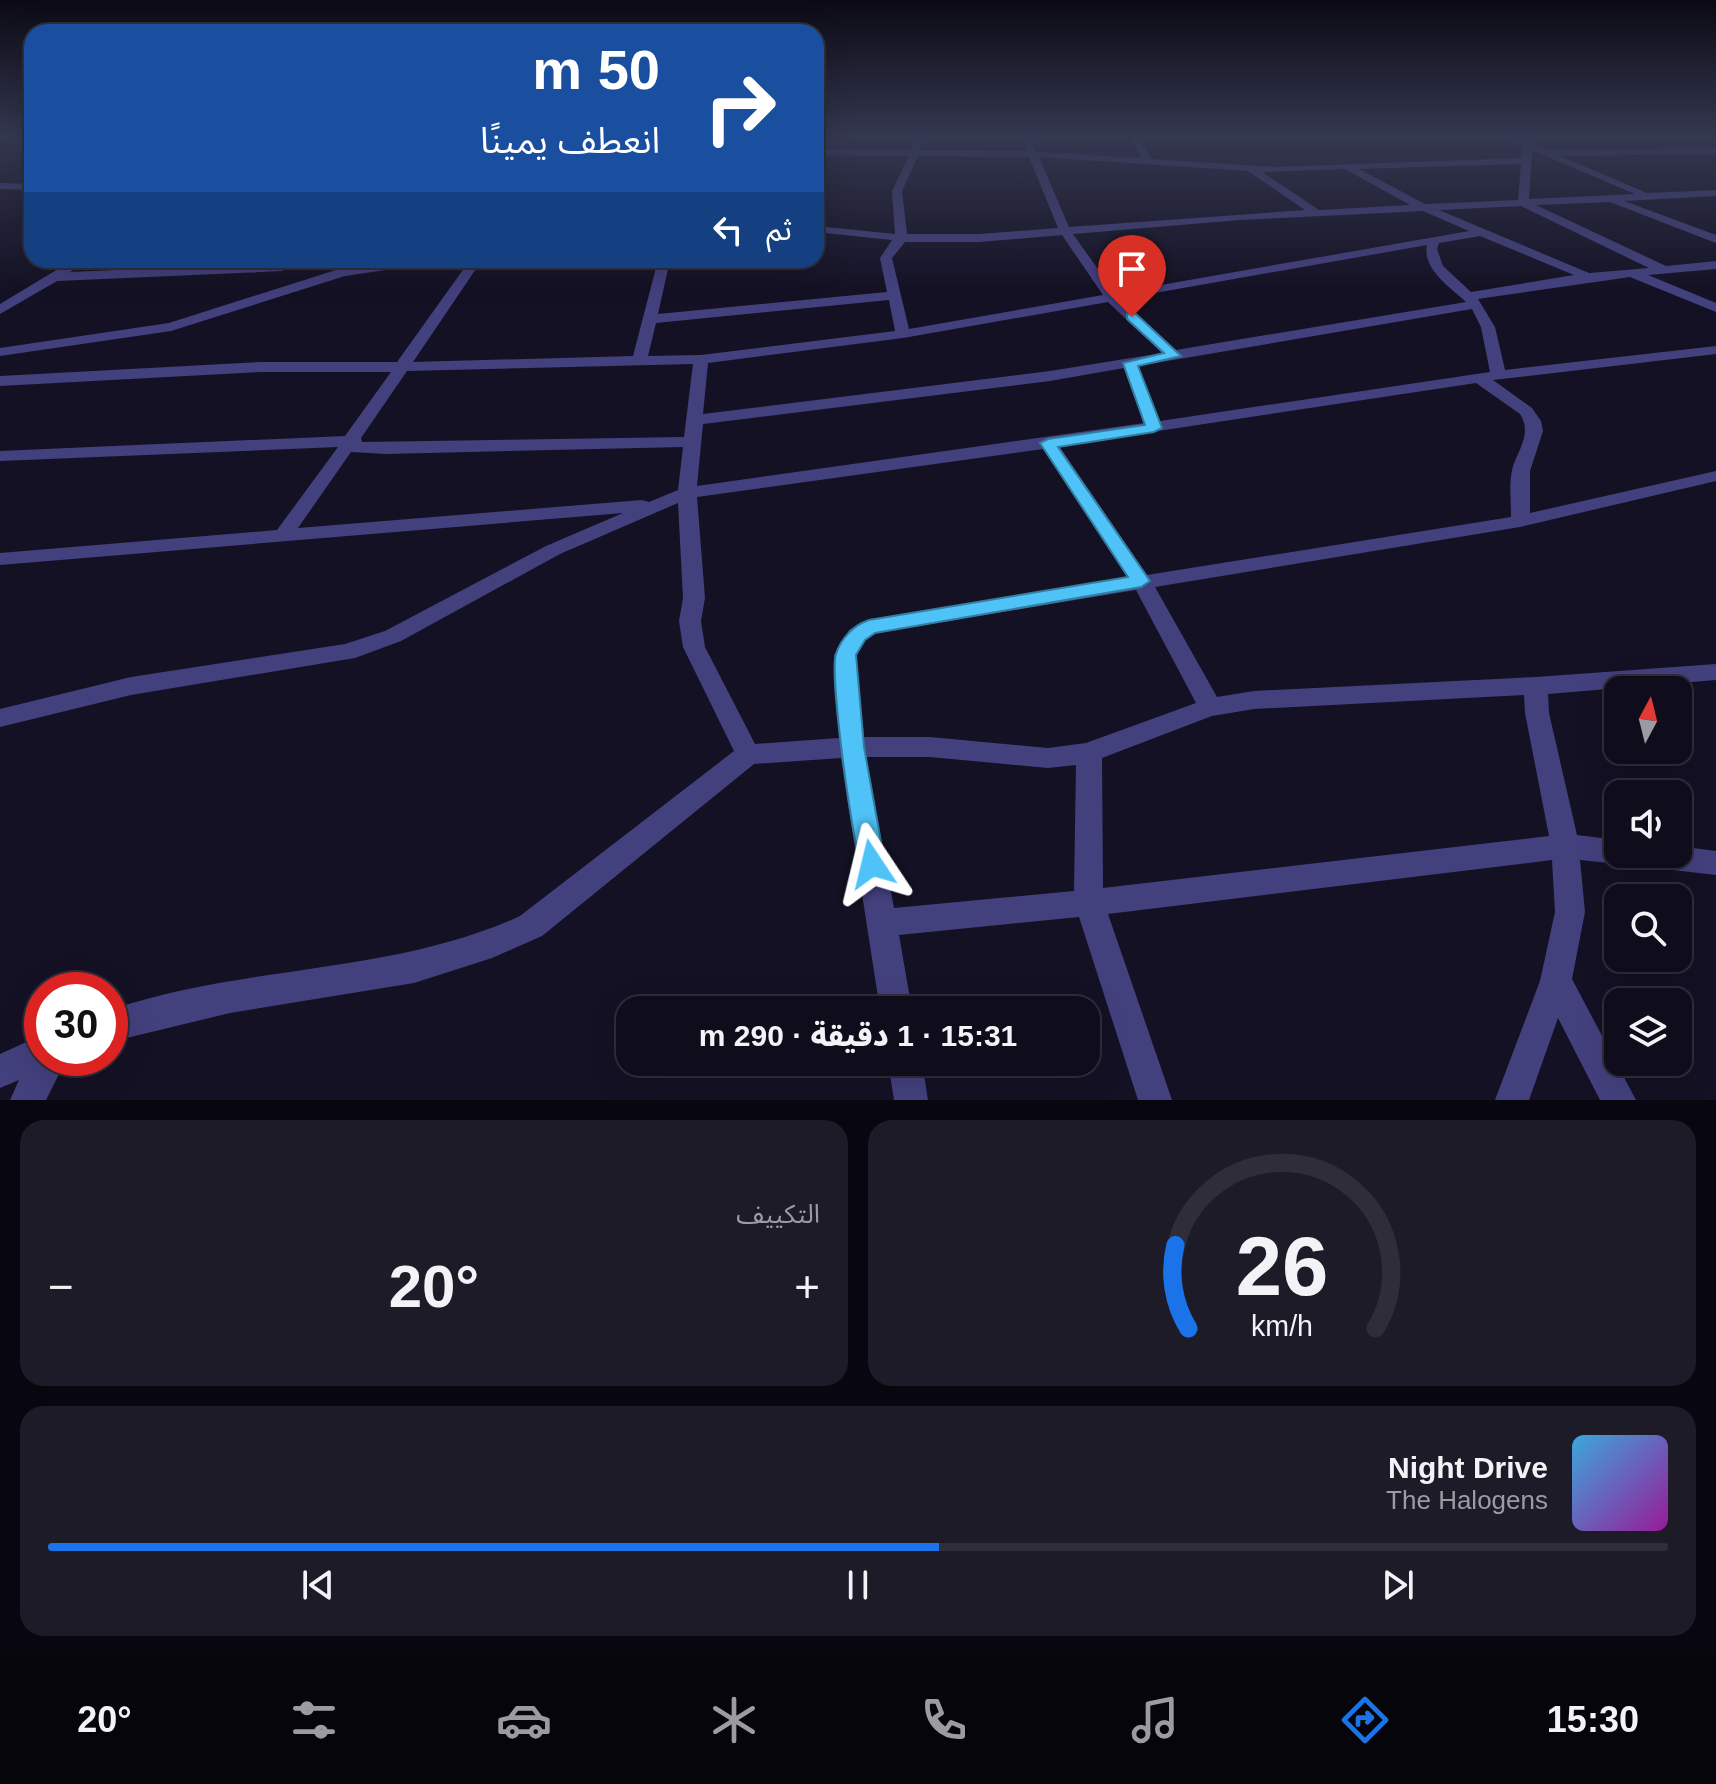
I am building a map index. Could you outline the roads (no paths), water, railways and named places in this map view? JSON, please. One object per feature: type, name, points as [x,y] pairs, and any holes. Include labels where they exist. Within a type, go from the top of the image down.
[{"type":"street","points":[[898,187],[896,202],[902,238]]},
{"type":"street","points":[[1046,187],[1064,229],[1111,297],[1174,356]]},
{"type":"street","points":[[1278,187],[1315,212]]},
{"type":"street","points":[[1386,187],[1420,206],[1588,277]]},
{"type":"street","points":[[1523,203],[1525,187]]},
{"type":"street","points":[[1628,187],[1649,196]]},
{"type":"street","points":[[824,230],[902,238],[979,238],[1064,229],[1315,212],[1716,193]]},
{"type":"street","points":[[1607,198],[1716,239]]},
{"type":"street","points":[[1523,203],[1664,270]]},
{"type":"street","points":[[0,381],[260,367],[401,367],[701,359],[903,334],[1482,232]]},
{"type":"street","points":[[902,238],[890,249],[886,258],[903,334]]},
{"type":"street","points":[[1435,239],[1429,248],[1433,265],[1474,300],[1487,324],[1498,375]]},
{"type":"street","points":[[695,420],[1050,376],[1174,356],[1588,277],[1716,265]]},
{"type":"street","points":[[0,310],[68,268]]},
{"type":"street","points":[[52,277],[202,268]]},
{"type":"street","points":[[237,307],[280,268]]},
{"type":"street","points":[[0,352],[171,327],[343,272],[371,268]]},
{"type":"street","points":[[283,535],[351,444],[470,268]]},
{"type":"street","points":[[639,362],[662,268]]},
{"type":"street","points":[[1631,273],[1716,308]]},
{"type":"street","points":[[652,319],[894,295]]},
{"type":"street","points":[[0,718],[131,686],[347,652],[393,636],[515,569],[687,493],[1154,428],[1498,375],[1716,350]]},
{"type":"street","points":[[701,359],[687,493],[694,598],[690,621],[694,647],[748,754]]},
{"type":"street","points":[[1130,363],[1154,428]]},
{"type":"street","points":[[1479,378],[1526,411],[1533,421],[1535,431],[1521,471],[1520,521]]},
{"type":"street","points":[[0,456],[351,444],[401,449],[693,442]]},
{"type":"street","points":[[1048,443],[1141,581],[1210,707]]},
{"type":"street","points":[[894,996],[852,747],[845,655],[857,635],[869,627],[1520,521],[1716,476]]},
{"type":"street","points":[[0,559],[659,505]]},
{"type":"street","points":[[128,1020],[230,997],[414,968],[492,944],[531,926],[748,754],[852,747],[956,748],[1048,758],[1089,753],[1132,734],[1210,707],[1254,700],[1536,686],[1716,672]]},
{"type":"street","points":[[1512,1100],[1556,981],[1570,912],[1565,846],[1537,713],[1536,686]]},
{"type":"street","points":[[1089,753],[1089,903],[1155,1100]]},
{"type":"street","points":[[882,923],[1089,903],[1565,846],[1604,850]]},
{"type":"street","points":[[1692,860],[1716,863]]},
{"type":"street","points":[[1556,981],[1619,1100]]},
{"type":"street","points":[[0,1071],[24,1060]]},
{"type":"street","points":[[27,1100],[40,1076]]},
{"type":"street","points":[[907,1076],[911,1100]]}]
